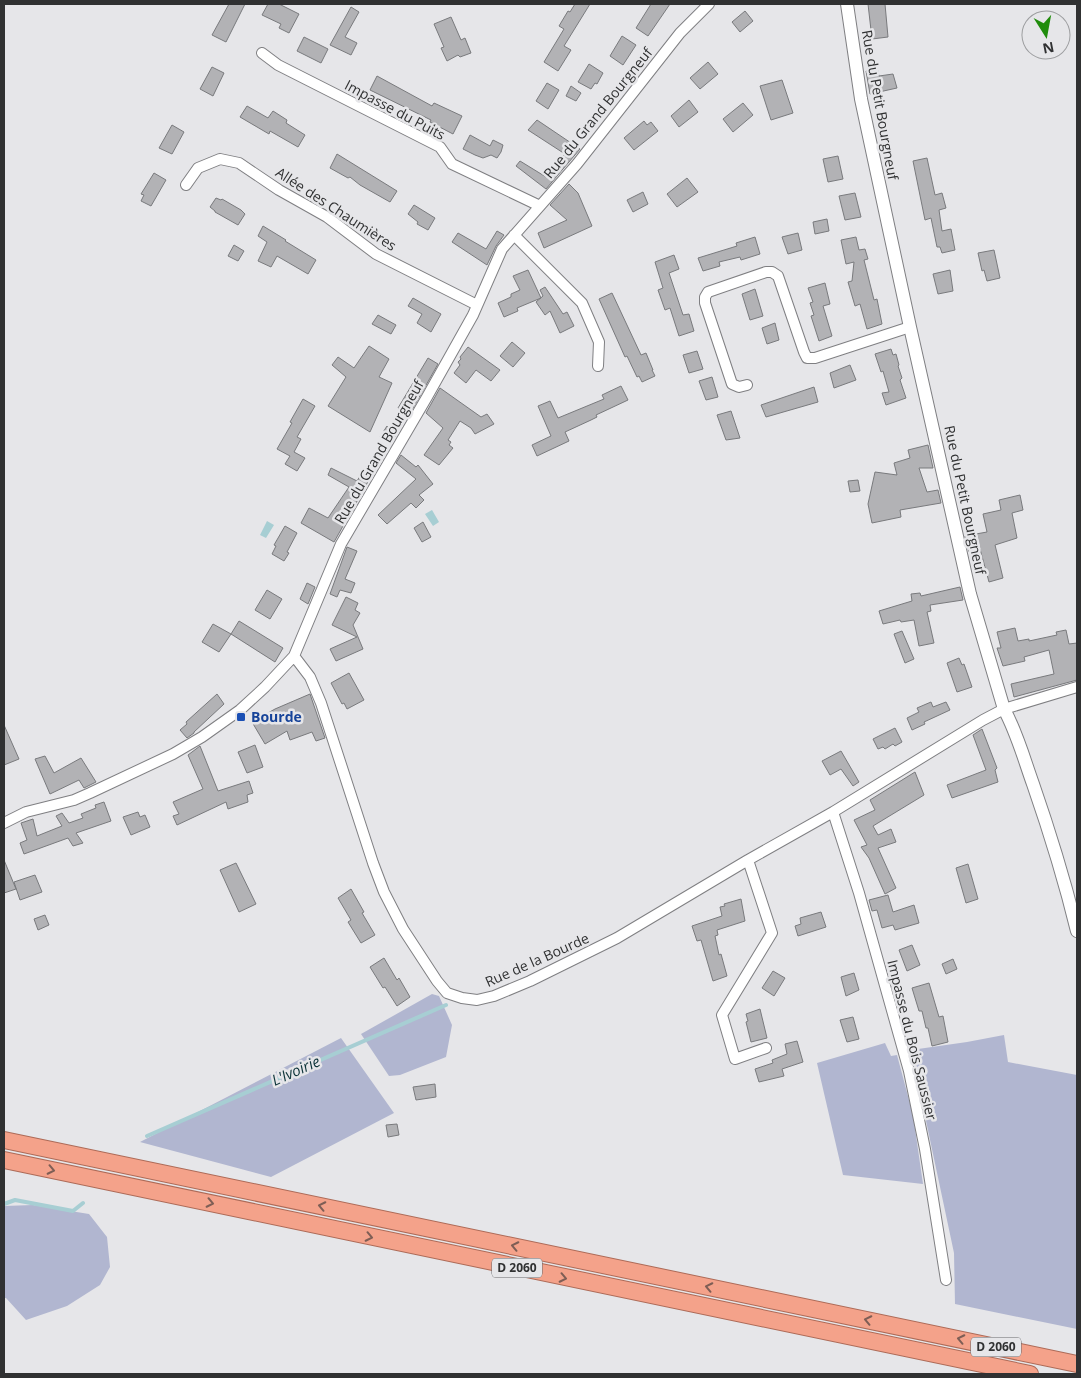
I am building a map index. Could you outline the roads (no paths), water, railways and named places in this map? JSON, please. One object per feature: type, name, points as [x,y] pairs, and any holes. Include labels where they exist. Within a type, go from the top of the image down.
[{"type":"highway","name":"D 2060","points":[[4,1140],[1077,1364]]},
{"type":"highway","name":"D 2060","points":[[4,1160],[1030,1374]]},
{"type":"street","name":"Rue du Grand Bourgneuf","points":[[4,822],[26,812],[74,800],[173,754],[202,737],[240,710],[294,656],[341,544],[427,397],[477,305],[502,249],[577,164],[680,33],[709,4]]},
{"type":"street","name":"Rue du Petit Bourgneuf","points":[[847,4],[861,100],[970,594],[1004,709],[1013,725],[1070,900],[1077,932]]},
{"type":"street","name":"Impasse du Puits","points":[[262,53],[278,65],[440,147],[452,164],[540,206]]},
{"type":"street","name":"Allée des Chaumières","points":[[186,186],[198,168],[220,160],[239,163],[279,190],[328,217],[376,254],[477,305]]},
{"type":"street","points":[[514,235],[582,303],[598,342],[598,366]]},
{"type":"street","points":[[747,385],[739,387],[732,384],[705,304],[705,297],[708,292],[766,272],[772,272],[778,276],[807,358],[815,358],[910,328]]},
{"type":"street","name":"Rue de la Bourde","points":[[294,656],[310,677],[321,704],[373,864],[384,892],[403,929],[447,993],[477,1000],[494,996],[617,938],[748,860]]},
{"type":"street","points":[[766,1048],[735,1058],[722,1015],[772,933],[748,860],[833,812],[983,720],[1004,709],[1077,687]]},
{"type":"street","name":"Impasse du Bois Saussier","points":[[833,812],[862,903],[909,1071],[925,1149],[946,1280]]},
{"type":"waterway","name":"L'Ivoirie","points":[[147,1136],[446,1005]]},
{"type":"waterway","name":"L'Ivoirie","points":[[4,1204],[15,1200],[73,1211],[83,1203]]},
{"type":"place","name":"Bourde","points":[[241,717]]}]
